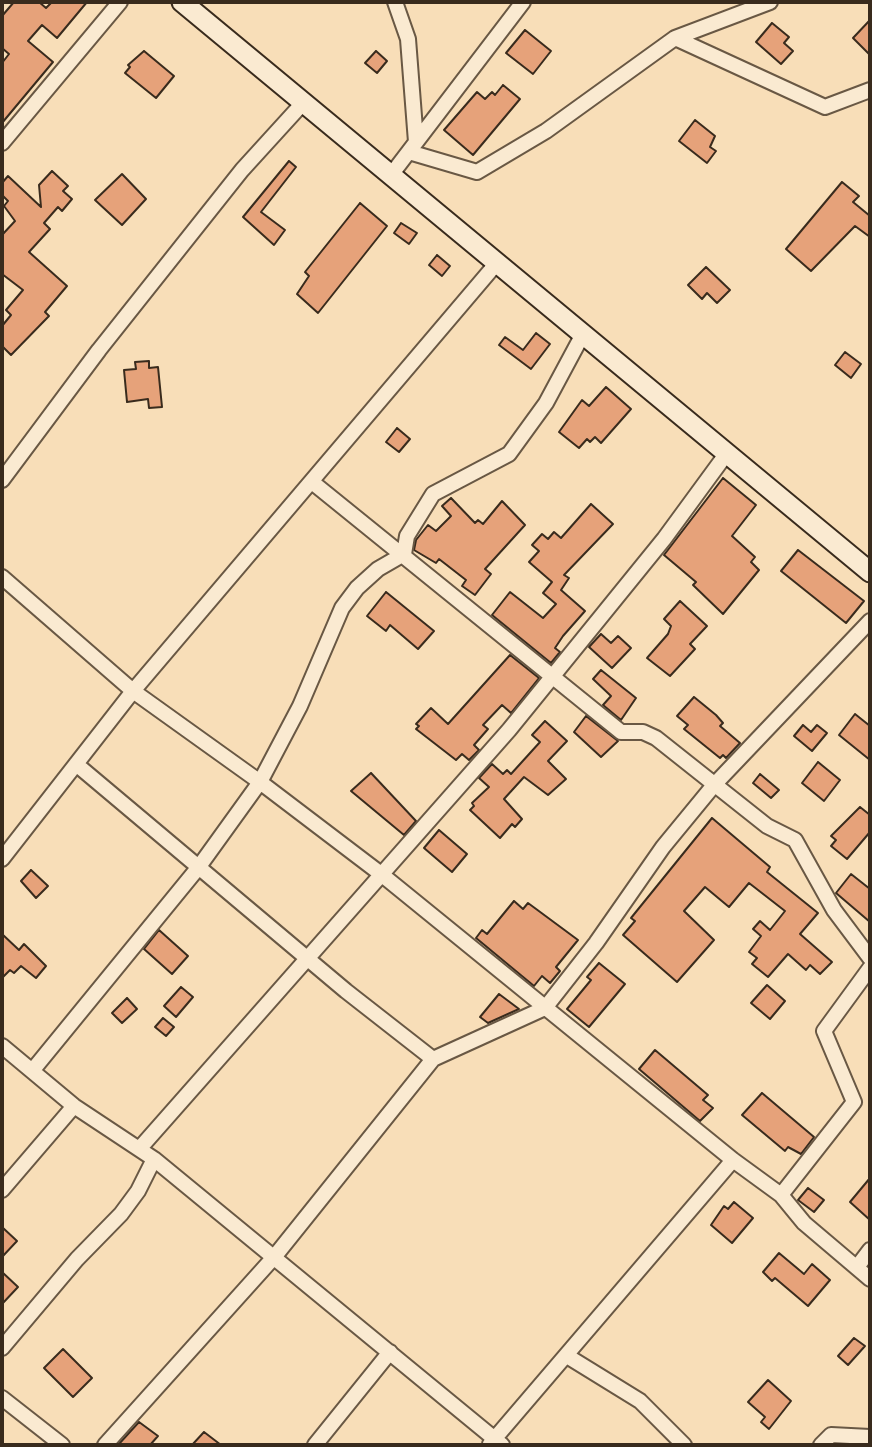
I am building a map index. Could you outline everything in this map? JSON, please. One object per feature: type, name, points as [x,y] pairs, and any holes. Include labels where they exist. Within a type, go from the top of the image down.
[{"type":"street","points":[[2,143],[120,2]]},
{"type":"street","points":[[182,2],[870,572]]},
{"type":"street","points":[[394,2],[408,39],[413,147]]},
{"type":"street","points":[[391,176],[523,2]]},
{"type":"street","points":[[413,147],[477,172],[546,131],[675,38],[762,3]]},
{"type":"street","points":[[675,38],[825,107],[870,90]]},
{"type":"street","points":[[2,480],[99,350],[225,191],[303,103]]},
{"type":"street","points":[[2,859],[134,691],[496,264]]},
{"type":"street","points":[[404,554],[407,536],[433,494],[509,454],[546,403],[583,334]]},
{"type":"street","points":[[141,1148],[554,676],[664,539],[727,453]]},
{"type":"street","points":[[312,482],[621,732],[643,732],[656,738],[768,826],[795,840],[834,910],[870,958]]},
{"type":"street","points":[[32,1071],[198,868],[260,782],[300,706],[342,608],[356,588],[378,569],[404,554]]},
{"type":"street","points":[[2,577],[134,691],[260,782],[380,874],[733,1160],[781,1195],[804,1223],[870,1279]]},
{"type":"street","points":[[106,1445],[275,1256],[433,1059],[545,1008],[596,943],[663,846],[714,785],[870,621]]},
{"type":"street","points":[[76,764],[306,958],[433,1059]]},
{"type":"street","points":[[781,1195],[854,1102],[824,1031],[870,968]]},
{"type":"street","points":[[2,1046],[74,1106],[155,1159],[390,1352],[495,1443],[733,1160]]},
{"type":"street","points":[[2,1189],[74,1106]]},
{"type":"street","points":[[2,1348],[77,1259],[121,1214],[138,1191],[155,1159]]},
{"type":"street","points":[[856,1267],[870,1250]]},
{"type":"street","points":[[315,1445],[390,1352]]},
{"type":"street","points":[[567,1356],[640,1401],[684,1445]]},
{"type":"street","points":[[2,1398],[62,1445]]},
{"type":"street","points":[[821,1445],[831,1435],[870,1437]]},
{"type":"building","points":[[14,2],[39,2],[46,8],[52,2],[87,2],[57,38],[42,25],[28,41],[53,62],[2,123],[2,63],[9,54],[2,48],[2,16]]},
{"type":"building","points":[[870,20],[870,55],[853,38]]},
{"type":"building","points":[[772,23],[789,37],[784,43],[793,51],[781,64],[756,42]]},
{"type":"building","points":[[525,30],[551,51],[533,74],[506,53]]},
{"type":"building","points":[[144,51],[174,76],[156,98],[125,73],[130,67],[128,65]]},
{"type":"building","points":[[376,51],[387,61],[377,73],[365,63]]},
{"type":"building","points":[[503,85],[520,99],[473,155],[444,130],[477,92],[485,99],[492,92],[495,95]]},
{"type":"building","points":[[695,120],[715,136],[710,147],[716,151],[707,163],[679,141]]},
{"type":"building","points":[[289,161],[296,167],[261,212],[285,230],[274,245],[243,217]]},
{"type":"building","points":[[52,171],[68,186],[63,191],[72,199],[62,211],[58,207],[44,223],[50,229],[29,252],[67,286],[45,312],[49,316],[11,355],[2,346],[2,326],[11,315],[6,310],[23,290],[2,274],[2,235],[15,221],[4,206],[8,201],[2,195],[2,183],[8,176],[41,207],[39,185]]},
{"type":"building","points":[[122,174],[146,199],[122,225],[95,200]]},
{"type":"building","points":[[842,182],[859,196],[853,202],[870,216],[870,237],[855,226],[811,271],[786,249]]},
{"type":"building","points":[[360,203],[387,226],[318,313],[297,294],[309,276],[305,272]]},
{"type":"building","points":[[401,223],[417,233],[409,244],[394,233]]},
{"type":"building","points":[[437,255],[450,266],[442,276],[429,265]]},
{"type":"building","points":[[706,267],[730,290],[717,303],[707,293],[702,299],[688,285]]},
{"type":"building","points":[[536,333],[550,344],[531,369],[499,345],[505,337],[523,350]]},
{"type":"building","points":[[845,352],[861,364],[851,378],[835,365]]},
{"type":"building","points":[[149,361],[149,368],[158,367],[162,407],[149,408],[148,399],[127,402],[124,370],[136,369],[135,362]]},
{"type":"building","points":[[606,387],[631,409],[601,443],[595,437],[590,442],[587,439],[579,448],[559,432],[582,400],[589,406]]},
{"type":"building","points":[[397,428],[410,439],[399,452],[386,442]]},
{"type":"building","points":[[723,478],[756,505],[732,536],[755,557],[751,562],[759,570],[723,614],[693,585],[696,582],[664,555]]},
{"type":"building","points":[[451,498],[475,523],[478,520],[483,524],[502,501],[525,525],[485,569],[491,574],[475,595],[462,586],[466,580],[439,559],[436,563],[414,550],[416,540],[428,525],[436,531],[451,516],[442,506]]},
{"type":"building","points":[[591,504],[613,524],[564,575],[569,578],[561,590],[585,611],[555,648],[560,652],[551,663],[492,615],[510,592],[543,618],[556,604],[543,593],[552,582],[529,562],[539,551],[532,545],[542,534],[548,539],[554,532],[561,538]]},
{"type":"building","points":[[798,550],[864,601],[846,623],[781,571]]},
{"type":"building","points":[[386,592],[434,631],[418,649],[390,625],[386,631],[367,616]]},
{"type":"building","points":[[680,601],[707,626],[690,644],[695,649],[670,676],[647,658],[668,634],[671,626],[664,619]]},
{"type":"building","points":[[601,634],[611,643],[618,636],[631,648],[612,668],[589,647]]},
{"type":"building","points":[[510,655],[539,678],[511,713],[502,705],[483,725],[488,729],[474,745],[479,750],[469,760],[462,754],[456,760],[416,729],[419,726],[416,724],[431,708],[448,724]]},
{"type":"building","points":[[601,670],[636,698],[621,720],[603,705],[611,696],[593,679]]},
{"type":"building","points":[[694,697],[716,715],[723,723],[720,726],[740,743],[726,758],[723,755],[720,758],[684,729],[688,725],[677,716]]},
{"type":"building","points":[[855,714],[870,726],[870,760],[839,735]]},
{"type":"building","points":[[586,716],[618,741],[601,757],[574,732]]},
{"type":"building","points":[[545,721],[567,741],[548,761],[566,779],[548,795],[524,777],[504,799],[522,819],[515,827],[512,824],[500,838],[470,810],[474,806],[472,803],[489,787],[479,778],[492,764],[503,774],[507,770],[511,774],[540,742],[532,735]]},
{"type":"building","points":[[803,725],[811,732],[817,725],[827,733],[812,751],[794,736]]},
{"type":"building","points":[[818,762],[840,780],[824,801],[802,783]]},
{"type":"building","points":[[371,773],[416,821],[404,835],[351,791]]},
{"type":"building","points":[[760,774],[779,790],[771,798],[753,783]]},
{"type":"building","points":[[860,807],[870,815],[870,832],[847,859],[831,846],[836,840],[831,836]]},
{"type":"building","points":[[712,818],[770,867],[767,872],[818,913],[800,934],[832,962],[820,974],[810,965],[806,970],[788,954],[768,977],[752,964],[757,958],[749,952],[761,936],[753,929],[760,921],[770,930],[785,911],[749,883],[729,907],[705,887],[684,911],[714,940],[677,982],[623,935],[635,921],[631,918]]},
{"type":"building","points":[[439,830],[467,854],[452,872],[424,848]]},
{"type":"building","points":[[31,870],[48,886],[36,898],[21,881]]},
{"type":"building","points":[[851,874],[870,889],[870,922],[836,893]]},
{"type":"building","points":[[514,901],[523,909],[528,903],[578,940],[556,967],[560,971],[550,983],[542,976],[534,986],[476,938],[482,930],[487,934]]},
{"type":"building","points":[[159,930],[188,956],[172,974],[144,949]]},
{"type":"building","points":[[2,934],[19,950],[24,944],[46,966],[36,978],[21,966],[14,973],[10,970],[2,978]]},
{"type":"building","points":[[599,963],[625,984],[589,1027],[567,1009],[591,980],[587,977]]},
{"type":"building","points":[[767,985],[785,1001],[770,1019],[751,1003]]},
{"type":"building","points":[[181,987],[193,997],[176,1017],[164,1006]]},
{"type":"building","points":[[499,994],[519,1009],[488,1023],[480,1017]]},
{"type":"building","points":[[127,998],[137,1009],[122,1023],[112,1013]]},
{"type":"building","points":[[163,1018],[174,1027],[166,1036],[155,1027]]},
{"type":"building","points":[[655,1050],[708,1095],[703,1100],[713,1108],[700,1121],[639,1069]]},
{"type":"building","points":[[762,1093],[814,1137],[801,1154],[788,1147],[785,1151],[742,1115]]},
{"type":"building","points":[[870,1178],[870,1220],[850,1202]]},
{"type":"building","points":[[808,1188],[824,1200],[814,1212],[798,1200]]},
{"type":"building","points":[[734,1202],[753,1218],[732,1243],[711,1225],[724,1206],[728,1209]]},
{"type":"building","points":[[2,1227],[17,1241],[2,1257]]},
{"type":"building","points":[[779,1253],[804,1274],[812,1264],[830,1280],[808,1306],[775,1278],[772,1281],[763,1272]]},
{"type":"building","points":[[2,1272],[18,1287],[2,1304]]},
{"type":"building","points":[[854,1338],[865,1346],[848,1365],[838,1356]]},
{"type":"building","points":[[63,1349],[92,1378],[73,1397],[44,1368]]},
{"type":"building","points":[[768,1380],[791,1401],[769,1429],[761,1422],[765,1417],[748,1402]]},
{"type":"building","points":[[139,1422],[158,1436],[150,1445],[118,1445]]},
{"type":"building","points":[[204,1432],[221,1445],[192,1445]]}]
